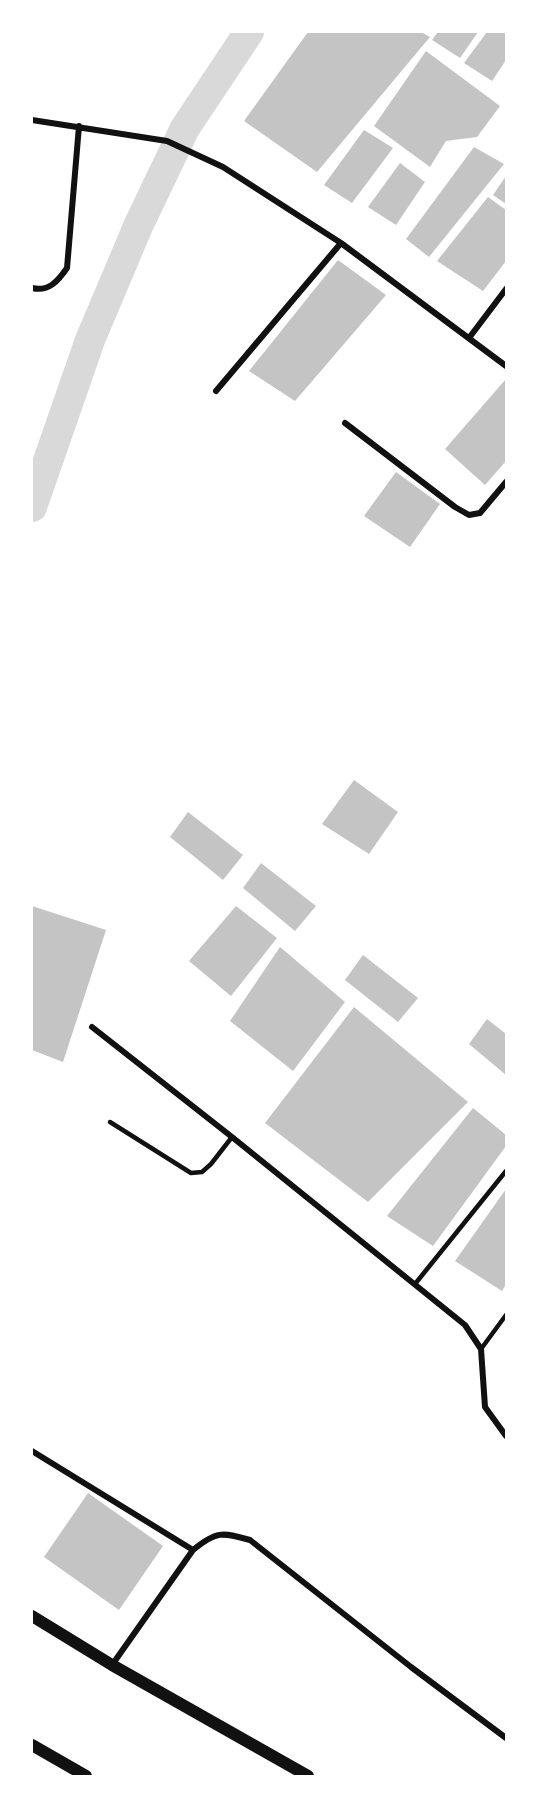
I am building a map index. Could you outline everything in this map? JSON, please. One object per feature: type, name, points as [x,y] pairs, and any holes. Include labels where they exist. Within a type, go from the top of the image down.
[{"type":"main road","points":[[32,1616],[112,1665],[308,1776]]},
{"type":"main road","points":[[33,1748],[86,1776]]},
{"type":"street","points":[[32,120],[167,141],[223,167],[341,243],[507,366]]},
{"type":"street","points":[[32,288],[40,290],[57,283],[67,268],[79,126]]},
{"type":"street","points":[[216,390],[341,243]]},
{"type":"street","points":[[469,338],[507,289]]},
{"type":"street","points":[[345,423],[454,507],[469,515],[480,513],[507,482]]},
{"type":"street","points":[[92,1028],[232,1137],[465,1325],[481,1349],[485,1407],[507,1436]]},
{"type":"street","points":[[32,1451],[193,1550]]},
{"type":"street","points":[[112,1665],[193,1550],[209,1537],[229,1534],[250,1540],[411,1667],[507,1738]]},
{"type":"lane","points":[[110,1122],[191,1173],[202,1172],[232,1137]]},
{"type":"lane","points":[[415,1284],[507,1171]]},
{"type":"lane","points":[[481,1349],[507,1315]]},
{"type":"building","points":[[308,32],[421,32],[430,37],[317,172],[244,121]]},
{"type":"building","points":[[438,32],[478,32],[460,58],[432,40]]},
{"type":"building","points":[[487,32],[506,32],[506,60],[492,81],[464,63]]},
{"type":"building","points":[[426,51],[500,106],[477,137],[446,141],[430,167],[374,126]]},
{"type":"building","points":[[364,130],[393,148],[352,203],[324,185]]},
{"type":"building","points":[[474,147],[504,164],[429,257],[406,239]]},
{"type":"building","points":[[400,163],[425,182],[396,225],[368,207]]},
{"type":"building","points":[[506,176],[506,204],[493,195]]},
{"type":"building","points":[[488,197],[506,210],[506,261],[483,291],[437,261]]},
{"type":"building","points":[[338,260],[386,295],[295,401],[249,371]]},
{"type":"building","points":[[506,379],[506,461],[485,485],[445,449]]},
{"type":"building","points":[[396,472],[440,504],[410,547],[364,516]]},
{"type":"building","points":[[354,780],[398,812],[369,854],[322,824]]},
{"type":"building","points":[[188,812],[243,855],[223,880],[170,837]]},
{"type":"building","points":[[261,863],[316,906],[295,931],[243,888]]},
{"type":"building","points":[[32,906],[106,930],[63,1062],[32,1050]]},
{"type":"building","points":[[236,906],[277,938],[231,996],[189,961]]},
{"type":"building","points":[[280,947],[345,1002],[293,1071],[230,1021]]},
{"type":"building","points":[[363,955],[418,998],[398,1022],[345,980]]},
{"type":"building","points":[[354,1007],[468,1102],[368,1202],[265,1123]]},
{"type":"building","points":[[487,1019],[506,1034],[506,1075],[469,1044]]},
{"type":"building","points":[[473,1108],[506,1135],[506,1146],[433,1246],[387,1216]]},
{"type":"building","points":[[506,1189],[506,1284],[502,1291],[455,1261]]},
{"type":"building","points":[[88,1493],[163,1546],[119,1610],[44,1557]]},
{"type":"waterway","points":[[32,507],[90,340],[139,224],[185,128],[249,32]]}]
